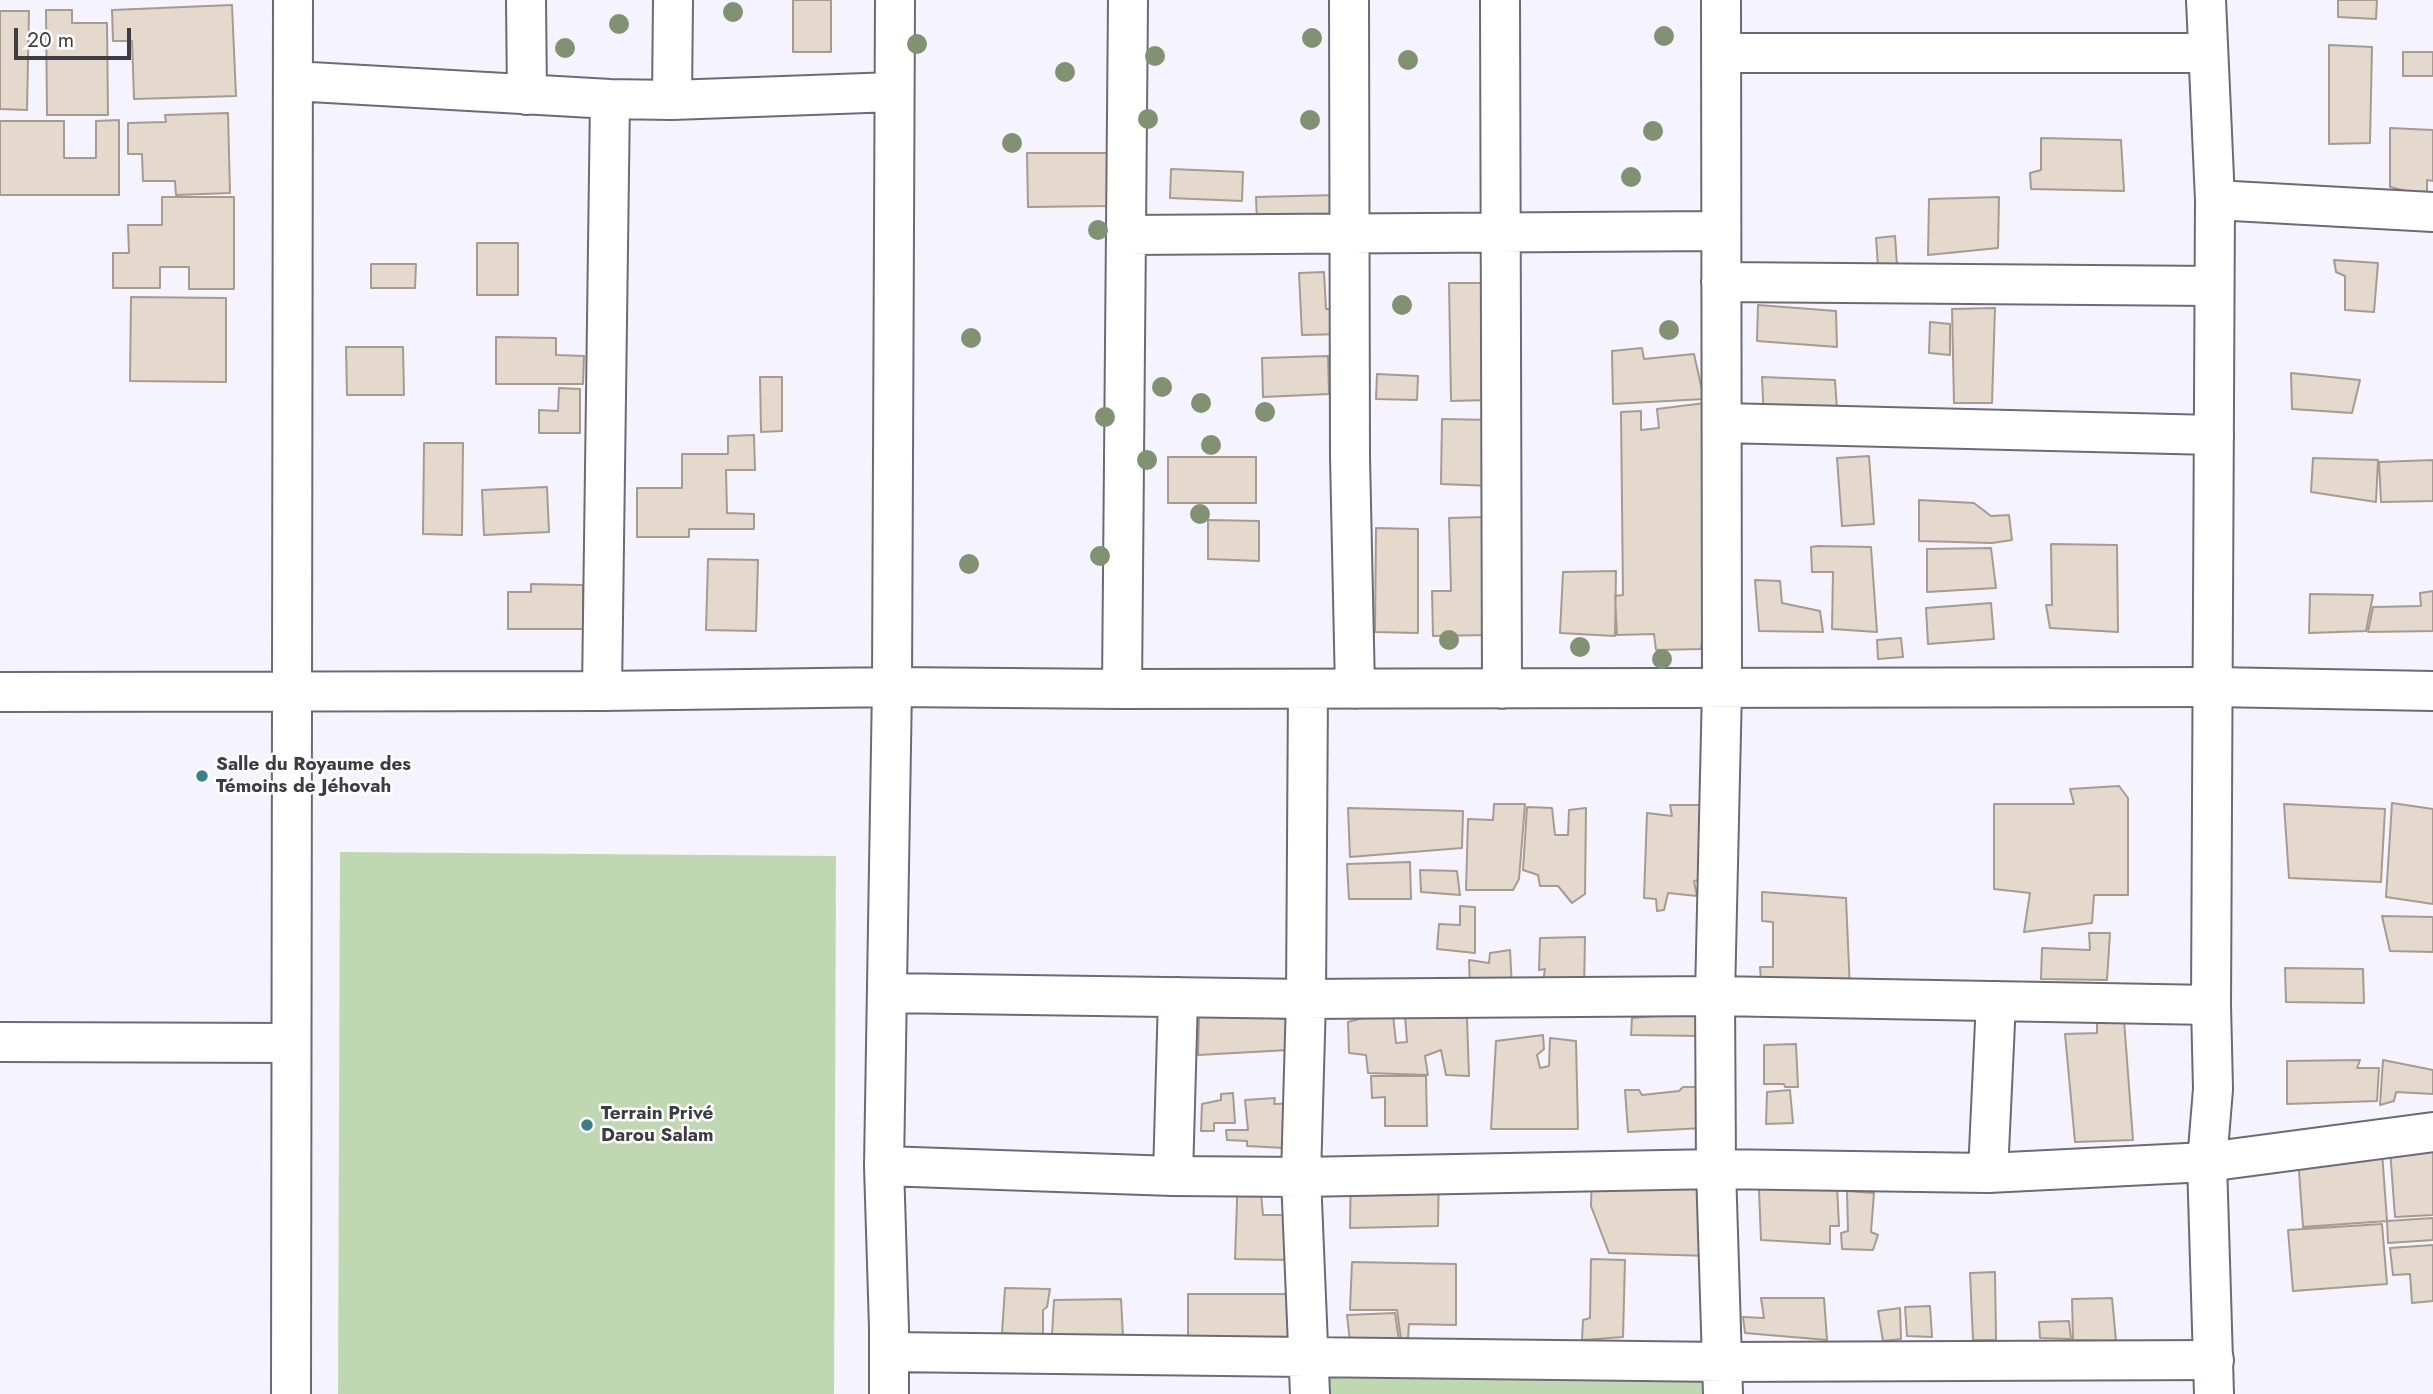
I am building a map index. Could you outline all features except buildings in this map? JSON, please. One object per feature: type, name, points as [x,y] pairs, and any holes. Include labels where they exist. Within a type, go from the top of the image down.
[{"type":"street","points":[[290,1394],[293,0]]},
{"type":"street","points":[[526,0],[527,95]]},
{"type":"street","points":[[673,0],[673,100]]},
{"type":"street","points":[[889,1394],[884,1166],[892,687],[895,0]]},
{"type":"street","points":[[1122,689],[1128,0]]},
{"type":"street","points":[[1349,0],[1350,457],[1355,689]]},
{"type":"street","points":[[1500,0],[1502,689]]},
{"type":"street","points":[[1721,0],[1722,688],[1715,996],[1716,1169],[1723,1378]]},
{"type":"street","points":[[889,1352],[1310,1376],[2214,1377],[2207,1162],[2213,1089],[2211,1005],[2215,200],[2206,0]]},
{"type":"street","points":[[1721,53],[2207,53]]},
{"type":"street","points":[[293,81],[610,99],[673,100],[894,92]]},
{"type":"street","points":[[602,691],[610,99]]},
{"type":"street","points":[[2215,200],[2433,212]]},
{"type":"street","points":[[1126,235],[1721,231]]},
{"type":"street","points":[[1721,282],[2214,286]]},
{"type":"street","points":[[1722,424],[2214,435]]},
{"type":"street","points":[[0,692],[602,691],[892,687],[2214,687],[2433,691]]},
{"type":"street","points":[[1308,689],[1306,999],[1301,1177],[1310,1376]]},
{"type":"street","points":[[887,993],[1306,999],[1715,996],[2211,1005]]},
{"type":"street","points":[[1173,1176],[1178,997]]},
{"type":"street","points":[[1988,1173],[1996,1001]]},
{"type":"street","points":[[0,1042],[290,1043]]},
{"type":"street","points":[[884,1166],[1173,1176],[1301,1177],[1716,1169],[1988,1173],[2207,1162],[2433,1132]]},
{"type":"green space","name":"Terrain Privé Darou Salam","points":[[340,852],[836,856],[834,1394],[338,1394]]},
{"type":"green space","points":[[1325,1376],[1710,1378],[1710,1394],[1325,1394]]},
{"type":"place","name":"Salle du Royaume des Témoins de Jéhovah","points":[[202,776]]},
{"type":"place","name":"Terrain Privé Darou Salam","points":[[587,1125]]}]
